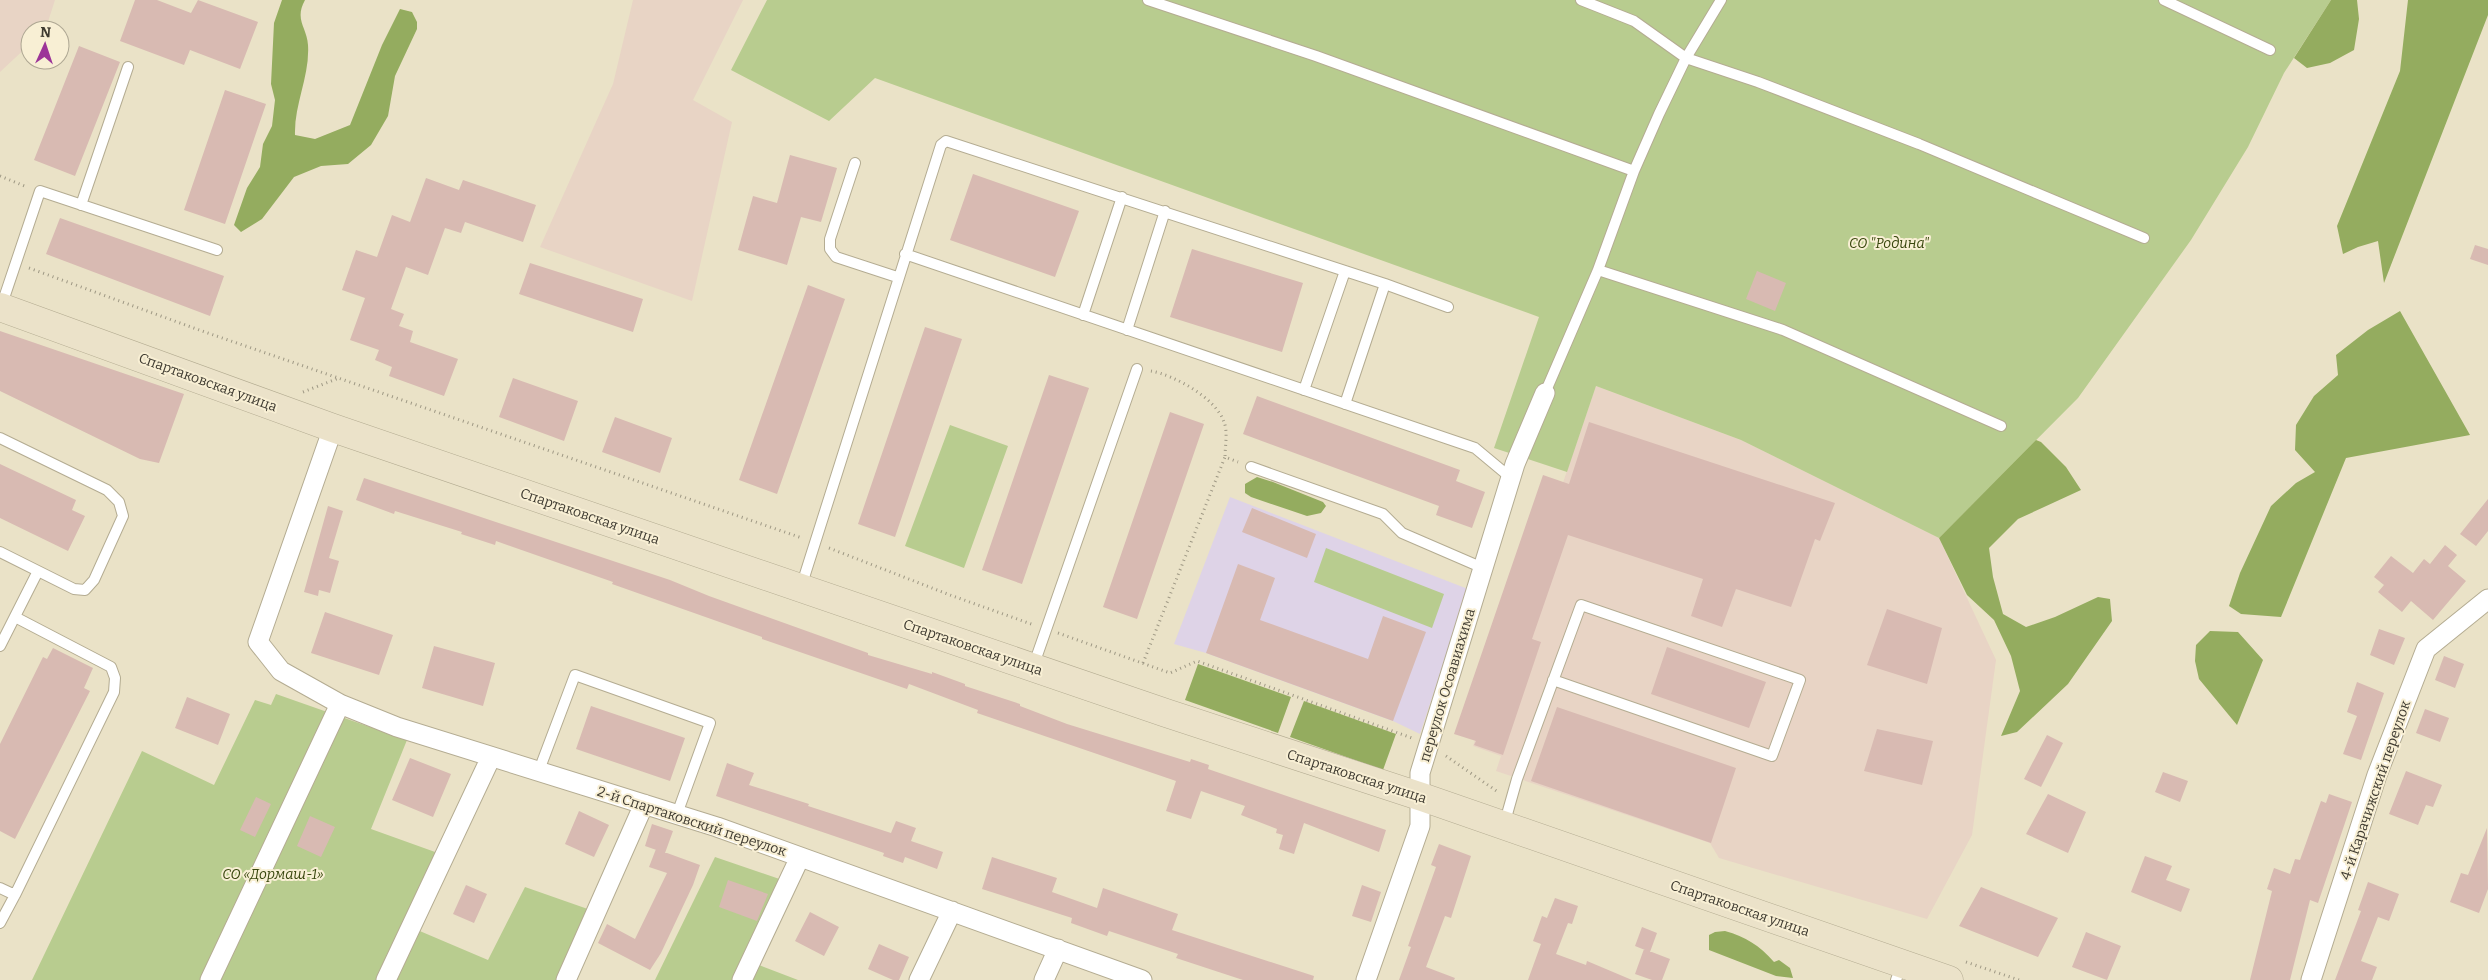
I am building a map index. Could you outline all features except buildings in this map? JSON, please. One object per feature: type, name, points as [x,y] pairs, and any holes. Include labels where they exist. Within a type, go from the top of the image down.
[{"type":"street","name":"Спартаковская улица","points":[[0,308],[333,428],[1504,826],[1822,937],[1899,972],[1949,980]]},
{"type":"street","name":"переулок Осоавиахима","points":[[1366,980],[1420,826],[1422,798],[1420,773],[1511,478],[1545,393]]},
{"type":"street","name":"2-й Спартаковский переулок","points":[[333,428],[258,642],[281,671],[340,704],[397,727],[538,773],[677,814],[1142,980]]},
{"type":"street","name":"4-й Карачижский переулок","points":[[2311,980],[2377,775],[2426,649],[2488,599]]},
{"type":"street","points":[[210,980],[340,704]]},
{"type":"street","points":[[386,980],[490,757]]},
{"type":"street","points":[[566,980],[644,804]]},
{"type":"street","points":[[742,980],[800,857]]},
{"type":"street","points":[[919,980],[952,911]]},
{"type":"street","points":[[1044,980],[1058,949]]},
{"type":"lane","points":[[1148,0],[1316,56],[1634,171]]},
{"type":"lane","points":[[1581,0],[1634,22],[1686,58],[1758,82],[1919,144],[2144,238]]},
{"type":"lane","points":[[1545,393],[1598,270],[1634,171],[1686,58],[1721,0]]},
{"type":"lane","points":[[2164,0],[2270,50]]},
{"type":"lane","points":[[81,204],[128,67]]},
{"type":"lane","points":[[801,588],[897,277],[941,145],[946,141],[953,141],[1385,284],[1448,307]]},
{"type":"lane","points":[[855,163],[830,240],[830,249],[836,257],[897,277]]},
{"type":"lane","points":[[0,308],[40,191],[217,250]]},
{"type":"lane","points":[[1083,315],[1122,197]]},
{"type":"lane","points":[[1127,330],[1165,212]]},
{"type":"lane","points":[[905,254],[1475,448],[1511,478]]},
{"type":"lane","points":[[1598,270],[1783,330],[2001,426]]},
{"type":"lane","points":[[1304,390],[1346,271]]},
{"type":"lane","points":[[1345,404],[1385,284]]},
{"type":"lane","points":[[1033,667],[1137,369]]},
{"type":"lane","points":[[0,438],[107,490],[119,502],[123,516],[94,580],[85,590],[74,588],[0,552]]},
{"type":"lane","points":[[1251,467],[1383,514],[1402,533],[1483,568]]},
{"type":"lane","points":[[0,646],[38,571]]},
{"type":"lane","points":[[1504,826],[1517,779],[1553,680],[1581,605],[1800,680],[1772,756],[1553,680]]},
{"type":"lane","points":[[0,923],[114,692],[115,678],[111,667],[15,617]]},
{"type":"lane","points":[[538,773],[575,675],[710,723],[677,814]]},
{"type":"lane","points":[[0,888],[15,895]]},
{"type":"path","points":[[0,176],[40,191]]},
{"type":"path","points":[[16,263],[340,378],[815,542],[950,595],[1170,673],[1197,660],[1429,744]]},
{"type":"path","points":[[1137,369],[1158,373],[1186,384],[1213,406],[1224,421],[1225,457],[1143,663]]},
{"type":"path","points":[[303,392],[340,378]]},
{"type":"path","points":[[1225,457],[1251,467]]},
{"type":"shaded area","points":[[0,0],[55,0],[49,20],[20,20],[20,53],[0,72]]},
{"type":"shaded area","points":[[633,0],[743,0],[693,100],[732,122],[692,301],[540,247],[613,84]]},
{"type":"shaded area","points":[[1596,386],[1741,440],[1939,538],[1996,660],[1972,835],[1927,919],[1719,858],[1710,843],[1496,771],[1501,756],[1473,746]]},
{"type":"shaded area","points":[[1230,497],[1468,589],[1420,734],[1393,721],[1206,653],[1174,644]]},
{"type":"green space","points":[[282,0],[305,0],[301,18],[307,39],[308,56],[295,124],[295,135],[315,139],[350,125],[382,45],[400,9],[412,12],[417,22],[417,29],[395,76],[388,116],[371,145],[348,164],[321,166],[294,177],[262,219],[241,232],[234,225],[247,188],[260,167],[263,144],[272,126],[275,100],[271,84],[274,23]]},
{"type":"green space","name":"СО \"Родина\"","points":[[767,0],[2331,0],[2284,73],[2248,147],[2191,240],[2078,398],[1939,538],[1741,440],[1596,386],[1567,472],[1494,448],[1539,317],[875,78],[829,121],[731,70]]},
{"type":"green space","points":[[2331,0],[2357,0],[2359,19],[2354,50],[2330,63],[2307,68],[2294,58]]},
{"type":"green space","points":[[2408,0],[2488,0],[2488,15],[2384,283],[2378,241],[2343,254],[2337,226],[2400,71]]},
{"type":"green space","points":[[2400,311],[2470,435],[2346,458],[2281,617],[2241,614],[2229,606],[2240,573],[2271,506],[2296,483],[2315,472],[2295,450],[2296,425],[2314,396],[2338,375],[2336,355],[2368,330]]},
{"type":"green space","points":[[950,425],[1008,446],[964,568],[905,546]]},
{"type":"green space","points":[[2036,440],[2041,442],[2066,467],[2081,490],[2018,519],[1989,548],[1993,577],[2003,614],[2026,627],[2055,617],[2098,597],[2110,599],[2112,621],[2068,684],[2017,732],[2001,736],[2020,691],[2011,656],[1994,620],[1967,595],[1939,538]]},
{"type":"green space","points":[[1257,477],[1323,502],[1326,506],[1321,513],[1307,516],[1251,497],[1245,493],[1245,484]]},
{"type":"green space","points":[[1326,548],[1444,594],[1432,628],[1314,582]]},
{"type":"green space","points":[[2210,631],[2238,632],[2263,660],[2237,725],[2199,679],[2195,661],[2196,645]]},
{"type":"green space","points":[[1198,664],[1291,697],[1278,733],[1185,700]]},
{"type":"green space","name":"СО «Дормаш-1»","points":[[276,694],[407,740],[371,829],[449,857],[415,929],[488,960],[525,887],[602,914],[570,980],[32,980],[142,751],[214,785],[255,700],[271,705]]},
{"type":"green space","points":[[1304,701],[1396,734],[1383,770],[1290,737]]},
{"type":"green space","points":[[715,857],[797,885],[759,965],[798,980],[655,980]]},
{"type":"green space","points":[[1725,931],[1752,942],[1774,962],[1779,960],[1790,968],[1793,978],[1776,976],[1709,950],[1709,935]]}]
